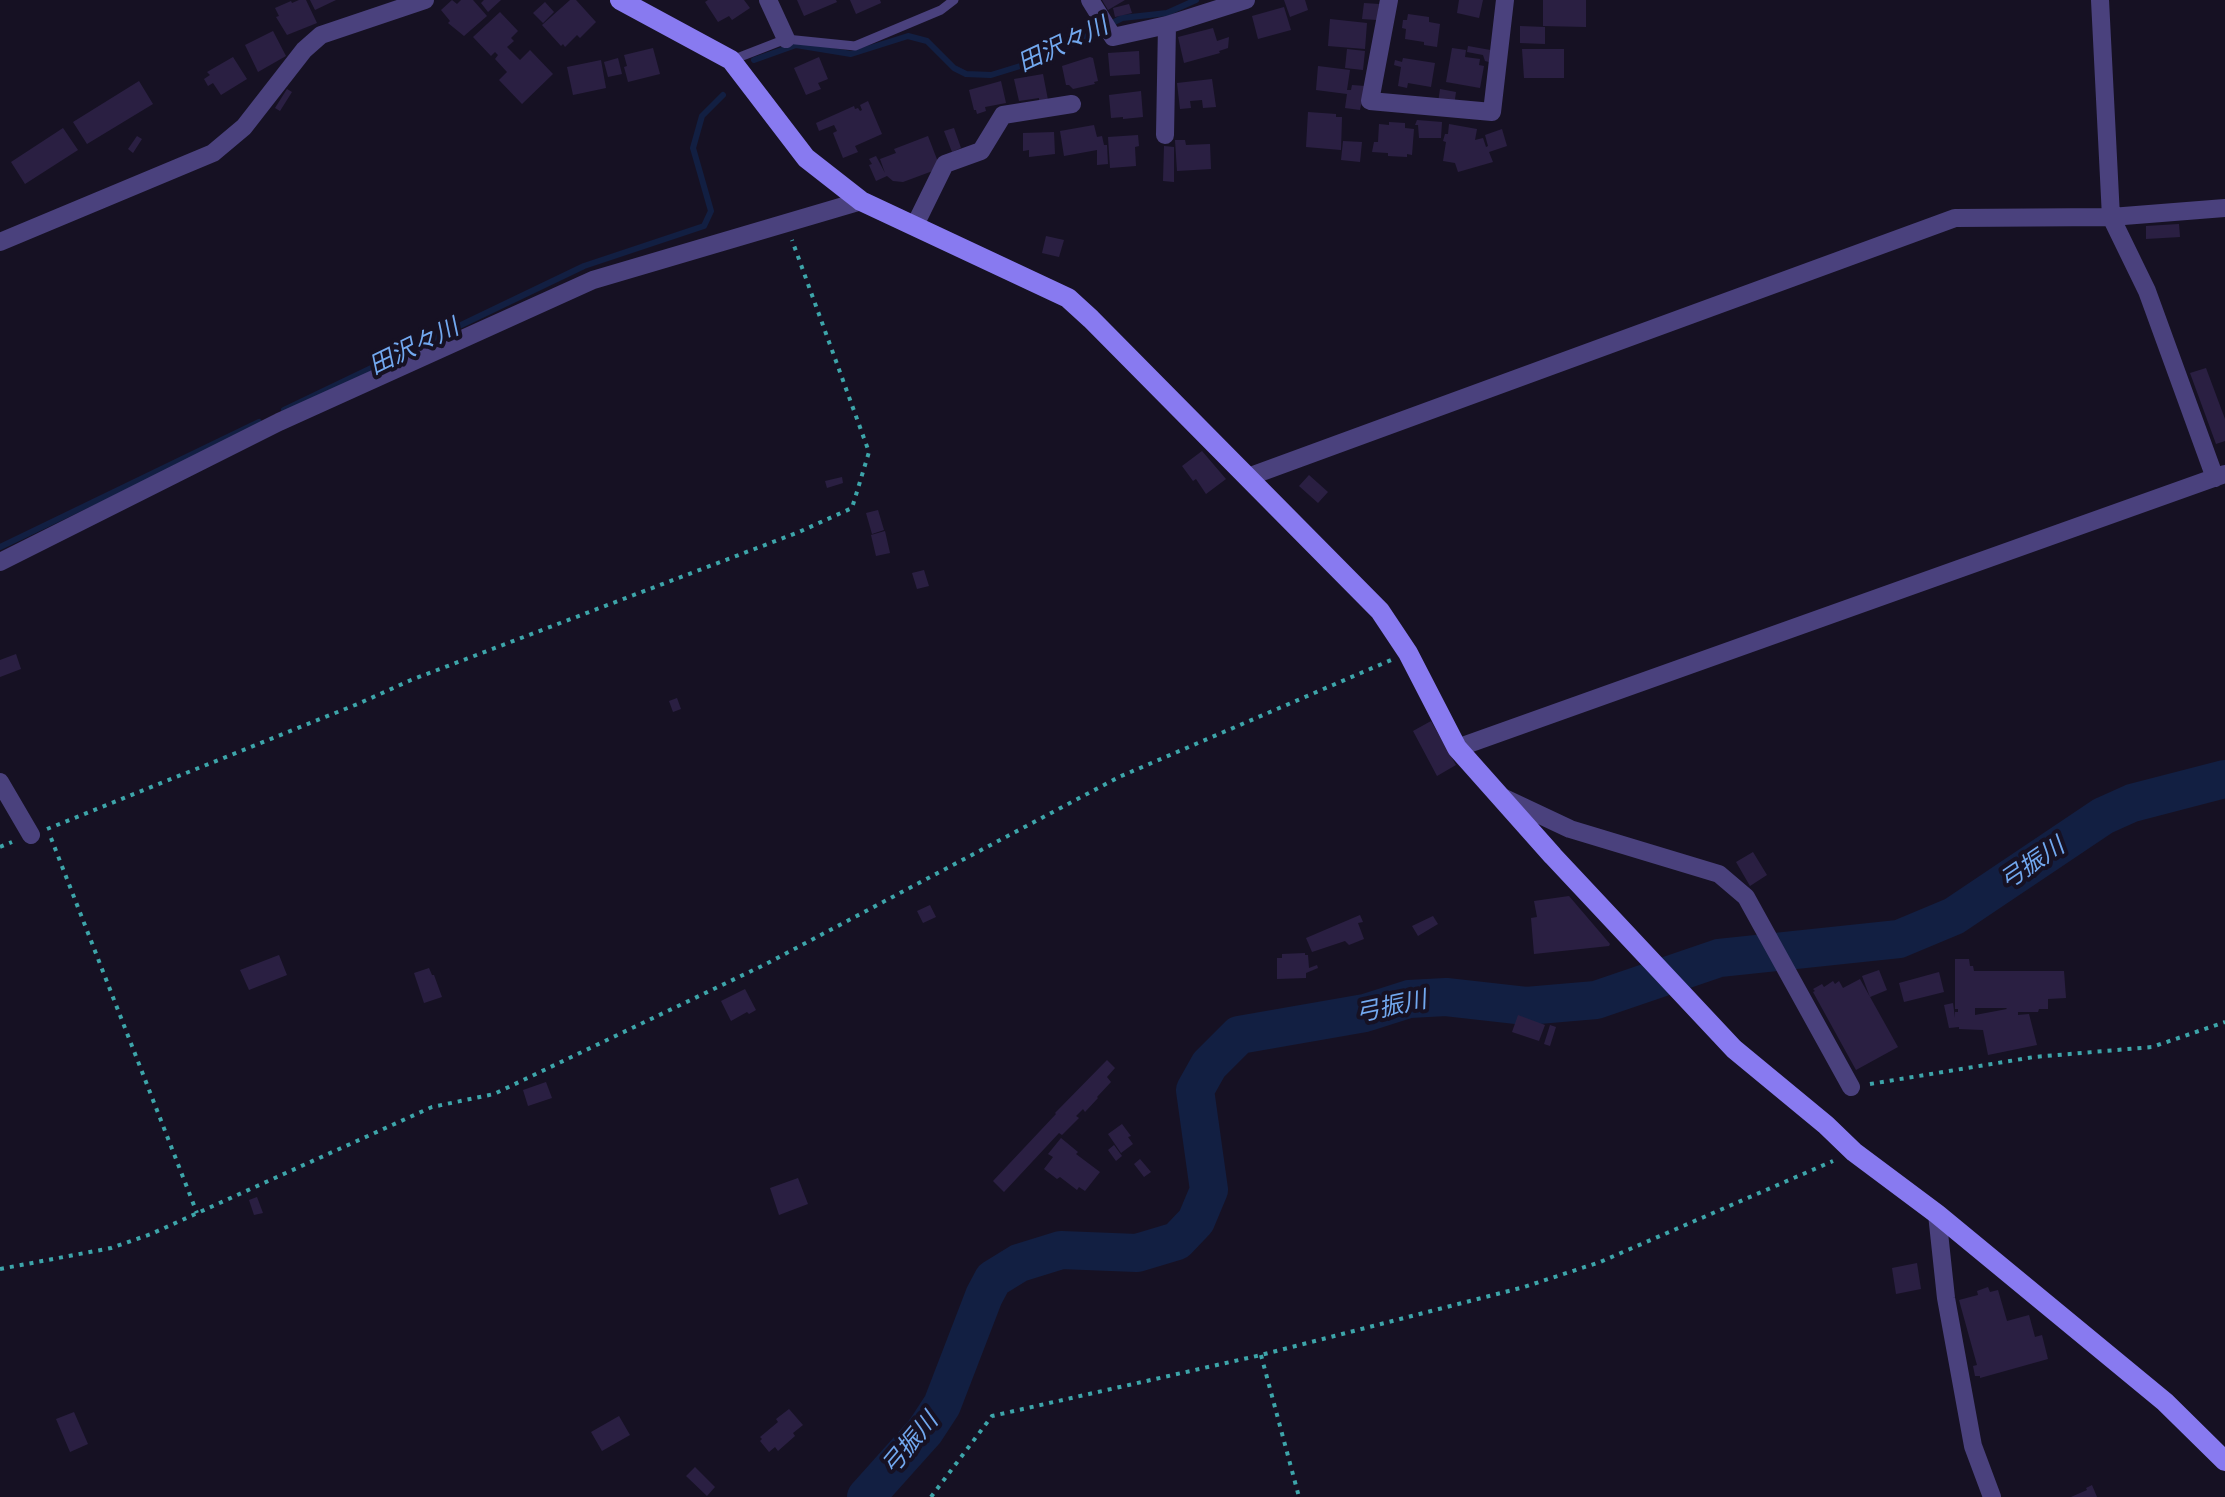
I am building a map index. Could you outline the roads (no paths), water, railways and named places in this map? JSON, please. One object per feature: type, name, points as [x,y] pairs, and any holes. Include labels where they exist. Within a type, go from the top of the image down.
[{"type":"street","points":[[0,242],[213,153],[244,127],[304,50],[321,35],[425,0]]},
{"type":"street","points":[[620,0],[731,60],[806,158],[861,201],[1068,298],[1380,611],[1408,653],[1457,748],[1553,856],[1734,1049],[1854,1152],[1937,1214],[2165,1402],[2225,1461]]},
{"type":"street","points":[[768,0],[786,39]]},
{"type":"street","points":[[1094,7],[1113,37],[1167,25],[1246,0]]},
{"type":"street","points":[[1389,0],[1370,101],[1492,112],[1505,0]]},
{"type":"street","points":[[1457,748],[2220,476],[2147,291],[2111,217],[2100,0]]},
{"type":"street","points":[[1165,135],[1167,25]]},
{"type":"street","points":[[915,225],[945,164],[981,151],[1003,115],[1072,104]]},
{"type":"street","points":[[0,562],[279,422],[593,280],[861,201]]},
{"type":"street","points":[[1248,477],[1955,218],[2111,217],[2225,208]]},
{"type":"street","points":[[0,782],[31,835]]},
{"type":"street","points":[[1502,797],[1570,829],[1719,874],[1746,897],[1851,1087]]},
{"type":"street","points":[[1937,1214],[1946,1298],[1973,1446],[1992,1497]]},
{"type":"lane","points":[[731,60],[786,39],[855,46],[941,10],[954,0]]},
{"type":"waterway","name":"田沢々川","points":[[754,60],[796,45],[851,54],[908,36],[927,41],[954,68],[966,74],[991,75],[1043,59],[1122,18],[1167,13],[1196,0]]},
{"type":"waterway","name":"田沢々川","points":[[284,410],[584,266],[704,226],[711,211],[693,148],[702,116],[723,95]]},
{"type":"waterway","name":"田沢々川","points":[[0,547],[259,422]]},
{"type":"waterway","name":"弓振川","points":[[866,1497],[925,1431],[942,1405],[993,1279],[1019,1263],[1061,1250],[1137,1253],[1177,1241],[1196,1221],[1209,1190],[1195,1090],[1209,1065],[1239,1035],[1365,1013],[1409,999],[1446,997],[1526,1006],[1596,1000],[1719,958],[1899,939],[1954,916],[2103,816],[2132,803],[2225,779]]}]
